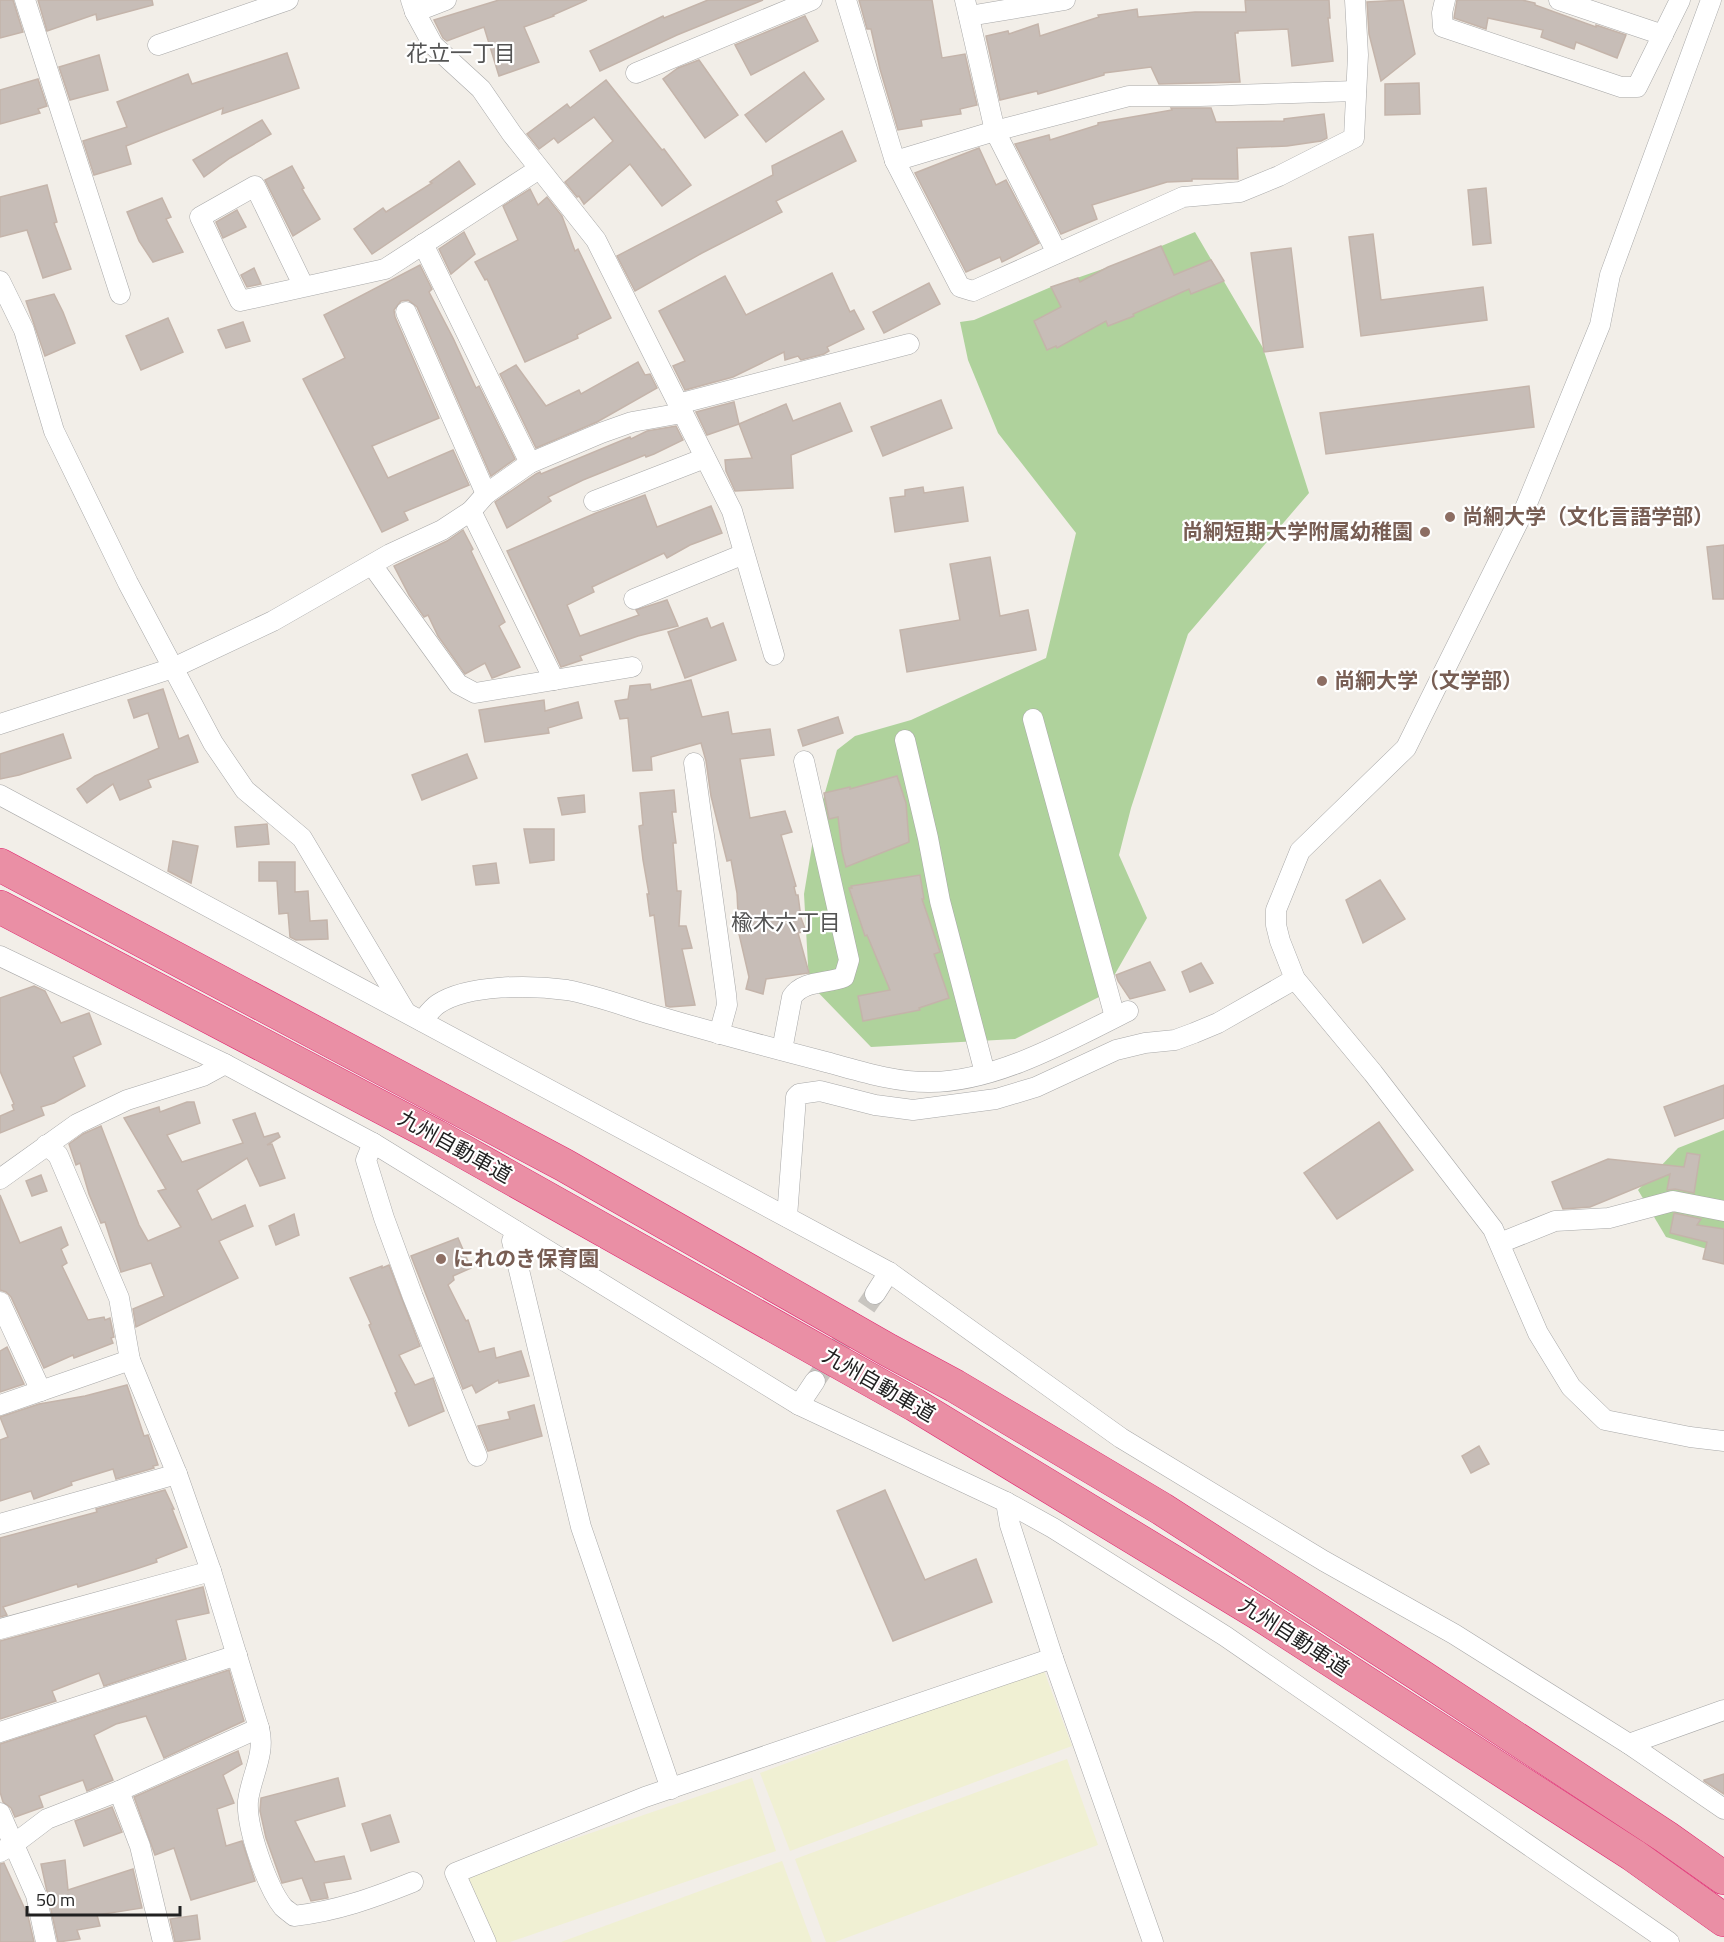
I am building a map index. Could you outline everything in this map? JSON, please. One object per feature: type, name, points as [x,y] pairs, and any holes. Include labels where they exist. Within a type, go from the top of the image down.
[{"type":"highway","name":"九州自動車道","points":[[0,865],[564,1165],[955,1386],[1181,1522],[1458,1700],[1656,1830],[1724,1878]]},
{"type":"highway","name":"九州自動車道","points":[[0,907],[436,1136],[915,1405],[1261,1615],[1633,1855],[1724,1920]]},
{"type":"street","points":[[26,0],[120,294]]},
{"type":"street","points":[[158,45],[288,0]]},
{"type":"street","points":[[446,0],[413,6],[433,45],[481,89],[539,169],[596,240],[732,511],[774,655]]},
{"type":"street","points":[[636,73],[812,0]]},
{"type":"street","points":[[846,0],[895,161],[960,287],[973,291],[1183,197],[1240,192],[1279,176],[1354,138],[1358,55],[1355,0]]},
{"type":"street","points":[[1057,253],[995,131],[967,8],[1065,0]]},
{"type":"street","points":[[1445,0],[1443,27],[1621,87],[1637,87],[1680,0]]},
{"type":"street","points":[[1558,0],[1663,35]]},
{"type":"street","points":[[1711,0],[1610,275],[1600,325],[1526,506],[1406,748],[1300,851],[1276,910],[1276,926],[1295,979],[1373,1073],[1493,1229],[1538,1334],[1571,1387],[1605,1420],[1690,1437],[1724,1441]]},
{"type":"street","points":[[895,161],[995,131],[1129,96],[1356,91]]},
{"type":"street","points":[[304,287],[255,186],[200,216],[240,302],[385,270],[539,169]]},
{"type":"street","points":[[423,244],[530,464]]},
{"type":"street","points":[[0,281],[24,330],[54,431],[128,583],[213,743],[245,790],[302,838],[414,1016]]},
{"type":"street","points":[[406,312],[486,494]]},
{"type":"street","points":[[0,724],[174,668],[273,621],[390,554],[442,530],[471,511],[486,494],[530,464],[601,433],[680,408],[909,344]]},
{"type":"street","points":[[594,501],[705,458]]},
{"type":"street","points":[[471,511],[554,680]]},
{"type":"street","points":[[634,599],[744,554]]},
{"type":"street","points":[[372,565],[459,684],[475,693],[632,667]]},
{"type":"street","points":[[414,1016],[450,998],[485,988],[567,990],[719,1034],[894,1080],[938,1082],[957,1080],[1004,1067],[1063,1044],[1121,1014],[1033,719]]},
{"type":"street","points":[[905,740],[940,901],[985,1072]]},
{"type":"street","points":[[782,1050],[792,997],[796,990],[844,977],[849,960],[804,761]]},
{"type":"street","points":[[694,763],[726,994],[727,1005],[719,1034]]},
{"type":"street","points":[[0,795],[889,1272],[1120,1438],[1324,1561],[1454,1634],[1629,1744],[1724,1809]]},
{"type":"street","points":[[0,956],[225,1064],[373,1143],[798,1405],[1006,1502],[1053,1528],[1226,1636],[1669,1942]]},
{"type":"street","points":[[787,1216],[796,1097],[799,1094],[820,1090],[875,1106],[913,1110],[996,1099],[1036,1087],[1116,1050],[1145,1043],[1175,1040],[1210,1026],[1295,979]]},
{"type":"street","points":[[0,1179],[77,1124],[127,1100],[203,1076],[225,1064]]},
{"type":"street","points":[[373,1143],[366,1160],[384,1218],[477,1456]]},
{"type":"street","points":[[46,1145],[58,1155],[119,1298],[130,1360],[177,1474],[211,1571],[259,1728],[262,1739],[261,1751],[248,1800],[249,1820],[261,1866],[283,1907],[294,1916],[362,1902],[413,1882]]},
{"type":"street","points":[[1500,1243],[1555,1221],[1609,1218],[1673,1201],[1724,1211]]},
{"type":"street","points":[[516,1231],[512,1241],[581,1527],[671,1789]]},
{"type":"street","points":[[875,1294],[889,1272]]},
{"type":"street","points":[[0,1302],[41,1391]]},
{"type":"street","points":[[0,1405],[130,1360]]},
{"type":"street","points":[[798,1405],[815,1381]]},
{"type":"street","points":[[0,1524],[177,1474]]},
{"type":"street","points":[[1006,1502],[1010,1525],[1053,1658],[1153,1942]]},
{"type":"street","points":[[0,1629],[211,1571]]},
{"type":"street","points":[[0,1732],[237,1655]]},
{"type":"street","points":[[486,1942],[455,1872],[645,1797],[1053,1658]]},
{"type":"street","points":[[1629,1744],[1724,1710]]},
{"type":"street","points":[[7,1848],[47,1819],[119,1791],[259,1728]]},
{"type":"street","points":[[119,1791],[140,1846],[163,1942]]},
{"type":"street","points":[[0,1813],[7,1848],[36,1895],[46,1942]]},
{"type":"green space","points":[[1195,232],[1263,348],[1309,493],[1188,634],[1131,808],[1119,855],[1147,918],[1103,995],[1015,1039],[871,1047],[809,983],[804,894],[815,828],[837,750],[855,736],[911,720],[1046,658],[1076,533],[998,433],[968,360],[960,322],[974,320],[1051,287],[1123,262]]},
{"type":"green space","points":[[1724,1130],[1724,1254],[1666,1237],[1638,1190],[1678,1148]]},
{"type":"green space","points":[[1043,1668],[1072,1746],[790,1851],[760,1773]]},
{"type":"green space","points":[[1067,1759],[1098,1845],[835,1942],[826,1942],[795,1859]]},
{"type":"green space","points":[[752,1778],[776,1851],[510,1942],[487,1942],[465,1876]]},
{"type":"green space","points":[[782,1861],[812,1942],[561,1942]]},
{"type":"building","points":[[0,0],[13,0],[23,32],[0,38]]},
{"type":"building","points":[[38,0],[152,0],[153,5],[97,20],[96,14],[47,31]]},
{"type":"building","points":[[499,0],[587,0],[524,27],[539,62],[499,76],[484,27],[447,41],[443,38],[434,20]]},
{"type":"building","points":[[708,0],[763,0],[677,35],[600,71],[590,51],[663,16],[664,18]]},
{"type":"building","points":[[859,0],[932,0],[942,58],[965,54],[977,105],[960,109],[961,114],[921,120],[922,126],[898,130],[871,29],[867,29]]},
{"type":"building","points":[[1245,0],[1329,0],[1330,18],[1328,18],[1333,61],[1292,66],[1288,29],[1238,31],[1235,33],[1240,82],[1159,84],[1151,67],[1104,73],[1104,75],[1038,94],[1037,91],[1000,100],[986,36],[1008,31],[1009,34],[1038,24],[1040,36],[1099,17],[1098,15],[1137,9],[1138,17],[1195,12],[1246,12]]},
{"type":"building","points":[[1403,0],[1415,54],[1381,81],[1369,34],[1367,2]]},
{"type":"building","points":[[1457,0],[1522,0],[1596,27],[1596,25],[1626,35],[1617,58],[1576,42],[1574,49],[1541,37],[1543,30],[1488,18],[1486,29],[1454,18]]},
{"type":"building","points":[[805,16],[818,41],[751,75],[735,45]]},
{"type":"building","points":[[287,53],[299,88],[222,114],[223,108],[126,146],[131,164],[94,175],[83,141],[127,127],[117,102],[188,74],[192,84]]},
{"type":"building","points":[[99,55],[108,90],[70,100],[59,67]]},
{"type":"building","points":[[699,60],[738,115],[705,138],[663,79],[678,68]]},
{"type":"building","points":[[804,72],[824,99],[766,142],[745,115]]},
{"type":"building","points":[[38,79],[47,106],[38,109],[40,113],[0,124],[0,90]]},
{"type":"building","points":[[606,80],[691,185],[662,206],[630,164],[584,204],[565,182],[613,141],[594,117],[558,143],[554,138],[539,149],[527,134],[567,104],[570,108]]},
{"type":"building","points":[[1419,83],[1420,114],[1385,115],[1385,84]]},
{"type":"building","points":[[1171,108],[1211,108],[1216,122],[1284,121],[1284,119],[1324,114],[1327,138],[1287,146],[1237,148],[1238,179],[1192,179],[1192,181],[1167,182],[1092,205],[1097,219],[1061,234],[1015,144],[1049,135],[1050,140],[1098,125],[1098,123],[1172,110]]},
{"type":"building","points":[[262,120],[271,134],[230,158],[204,177],[193,160]]},
{"type":"building","points":[[842,131],[856,161],[776,201],[782,212],[635,291],[617,256],[773,175],[772,166]]},
{"type":"building","points":[[979,148],[996,185],[1006,180],[1039,243],[1002,262],[1000,257],[966,272],[915,173]]},
{"type":"building","points":[[459,161],[475,184],[372,254],[354,229],[383,208],[386,212],[432,183],[430,182]]},
{"type":"building","points":[[292,166],[304,188],[302,189],[320,219],[293,236],[265,180]]},
{"type":"building","points":[[47,185],[57,222],[54,223],[71,269],[43,278],[27,230],[0,237],[0,197]]},
{"type":"building","points":[[1486,188],[1491,243],[1473,245],[1468,190]]},
{"type":"building","points":[[530,189],[538,205],[547,197],[562,216],[575,251],[578,249],[611,318],[577,335],[578,338],[525,362],[487,279],[485,280],[475,262],[518,240],[503,206]]},
{"type":"building","points":[[162,198],[171,217],[166,219],[183,252],[153,262],[139,241],[127,212]]},
{"type":"building","points":[[237,210],[246,227],[223,238],[216,222]]},
{"type":"building","points":[[464,232],[475,254],[451,274],[439,249]]},
{"type":"building","points":[[1373,234],[1381,300],[1483,287],[1487,320],[1361,336],[1349,237]]},
{"type":"building","points":[[1161,246],[1174,275],[1211,260],[1224,281],[1191,294],[1189,289],[1108,326],[1106,321],[1057,348],[1056,346],[1047,350],[1034,321],[1061,307],[1051,287],[1078,278],[1080,282],[1108,267]]},
{"type":"building","points":[[1291,248],[1303,347],[1264,352],[1251,253]]},
{"type":"building","points":[[420,265],[432,289],[429,292],[476,388],[479,386],[515,459],[491,476],[417,307],[408,300],[401,301],[394,310],[395,317],[439,418],[372,446],[388,478],[453,450],[469,485],[404,512],[408,520],[382,532],[303,379],[345,358],[324,315]]},
{"type":"building","points":[[254,268],[261,284],[247,287],[241,275]]},
{"type":"building","points":[[832,273],[850,312],[854,310],[864,329],[827,347],[829,351],[824,354],[801,360],[798,356],[785,360],[784,352],[733,377],[685,390],[673,366],[685,361],[659,311],[725,276],[746,315]]},
{"type":"building","points":[[929,283],[940,304],[884,333],[873,312]]},
{"type":"building","points":[[54,294],[75,343],[45,356],[26,301]]},
{"type":"building","points":[[168,318],[183,352],[141,370],[126,336]]},
{"type":"building","points":[[243,322],[250,341],[226,348],[218,330]]},
{"type":"building","points":[[638,362],[645,375],[650,374],[657,388],[597,422],[536,448],[500,374],[516,365],[546,406],[579,390],[581,394]]},
{"type":"building","points":[[1529,386],[1534,427],[1326,454],[1320,413]]},
{"type":"building","points":[[941,400],[952,428],[883,456],[871,427]]},
{"type":"building","points":[[734,402],[739,424],[707,435],[696,412]]},
{"type":"building","points":[[840,403],[852,431],[791,455],[793,488],[735,491],[726,471],[725,460],[752,458],[739,424],[786,404],[793,421]]},
{"type":"building","points":[[676,426],[683,440],[654,454],[646,457],[645,455],[583,480],[548,497],[551,501],[507,528],[495,502],[536,474],[540,472],[541,474],[647,431]]},
{"type":"building","points":[[923,487],[924,493],[963,487],[968,521],[895,532],[890,498],[905,496],[905,490]]},
{"type":"building","points":[[645,495],[657,527],[711,506],[722,533],[690,545],[667,558],[664,553],[592,587],[594,592],[567,605],[580,636],[639,615],[636,610],[667,600],[678,626],[638,636],[580,656],[582,660],[561,667],[507,551]]},
{"type":"building","points":[[463,530],[505,622],[499,626],[520,667],[492,678],[485,663],[465,674],[438,636],[428,615],[424,617],[409,595],[394,566],[447,541]]},
{"type":"building","points":[[1724,545],[1724,599],[1713,599],[1707,547]]},
{"type":"building","points":[[990,557],[1000,616],[1028,610],[1036,650],[907,672],[900,630],[960,620],[950,564]]},
{"type":"building","points":[[707,618],[711,628],[723,623],[736,660],[685,678],[668,632]]},
{"type":"building","points":[[691,680],[702,717],[728,712],[732,734],[770,729],[774,755],[740,759],[750,818],[785,811],[792,832],[781,835],[806,931],[798,933],[809,973],[766,979],[763,994],[746,989],[749,977],[739,934],[737,893],[731,860],[727,861],[701,743],[651,757],[652,770],[633,771],[628,718],[620,719],[615,701],[628,699],[630,686],[650,684],[651,690]]},
{"type":"building","points":[[163,689],[179,739],[188,735],[198,762],[148,780],[151,787],[120,800],[113,784],[87,803],[77,789],[95,776],[159,748],[148,713],[134,718],[128,700]]},
{"type":"building","points":[[544,700],[545,711],[578,702],[582,718],[548,728],[549,733],[485,742],[479,710]]},
{"type":"building","points":[[838,717],[843,733],[803,746],[798,730]]},
{"type":"building","points":[[63,734],[71,758],[0,779],[0,754]]},
{"type":"building","points":[[467,754],[477,778],[422,800],[412,775]]},
{"type":"building","points":[[897,776],[906,803],[909,842],[846,867],[838,817],[829,819],[824,793],[850,787],[850,789]]},
{"type":"building","points":[[674,790],[676,812],[672,812],[676,843],[673,843],[677,891],[681,891],[679,926],[686,926],[692,948],[682,949],[695,1005],[670,1007],[666,1006],[654,915],[650,916],[639,826],[643,825],[640,793]]},
{"type":"building","points":[[584,795],[585,812],[562,815],[558,798]]},
{"type":"building","points":[[267,824],[269,844],[237,847],[235,827]]},
{"type":"building","points":[[524,829],[554,829],[554,860],[530,863]]},
{"type":"building","points":[[173,841],[198,846],[191,883],[168,871]]},
{"type":"building","points":[[259,862],[295,862],[295,892],[308,891],[310,921],[327,920],[328,939],[296,940],[290,937],[288,913],[279,914],[277,881],[259,881]]},
{"type":"building","points":[[496,863],[499,883],[476,885],[473,866]]},
{"type":"building","points":[[920,875],[924,899],[922,899],[940,952],[934,954],[949,998],[919,1008],[920,1010],[863,1021],[858,996],[890,990],[867,935],[865,936],[849,888]]},
{"type":"building","points":[[1380,880],[1405,919],[1363,943],[1346,900]]},
{"type":"building","points":[[1150,962],[1165,990],[1130,999],[1116,975]]},
{"type":"building","points":[[1201,963],[1213,983],[1190,992],[1182,972]]},
{"type":"building","points":[[34,986],[45,991],[61,1023],[89,1013],[101,1044],[73,1057],[85,1086],[54,1103],[41,1107],[44,1115],[0,1133],[0,1116],[14,1110],[12,1105],[14,1104],[0,1071],[0,998]]},
{"type":"building","points":[[1724,1085],[1724,1118],[1675,1136],[1664,1107]]},
{"type":"building","points":[[187,1102],[194,1102],[200,1123],[167,1135],[182,1162],[243,1143],[233,1120],[255,1113],[264,1137],[278,1133],[280,1137],[267,1145],[272,1144],[285,1178],[260,1186],[247,1158],[197,1190],[212,1220],[245,1205],[253,1226],[219,1241],[238,1278],[136,1327],[133,1309],[164,1296],[151,1263],[121,1272],[105,1222],[101,1223],[80,1163],[76,1165],[69,1144],[83,1134],[101,1126],[139,1225],[148,1241],[181,1227],[158,1191],[166,1189],[124,1118],[159,1107],[160,1112]]},
{"type":"building","points":[[1379,1122],[1413,1170],[1337,1219],[1304,1173]]},
{"type":"building","points":[[1687,1153],[1700,1155],[1694,1193],[1675,1189],[1667,1190],[1670,1174],[1590,1207],[1563,1209],[1552,1182],[1608,1159],[1684,1167]]},
{"type":"building","points":[[41,1175],[47,1191],[32,1196],[26,1181]]},
{"type":"building","points":[[0,1195],[20,1243],[61,1227],[68,1245],[61,1249],[67,1263],[62,1266],[88,1320],[110,1318],[113,1343],[74,1358],[73,1355],[44,1368],[11,1297],[0,1290]]},
{"type":"building","points":[[1674,1213],[1701,1219],[1697,1225],[1724,1229],[1724,1264],[1703,1259],[1707,1242],[1670,1233]]},
{"type":"building","points":[[294,1214],[299,1235],[276,1245],[269,1226]]},
{"type":"building","points":[[458,1238],[471,1268],[453,1276],[454,1280],[448,1285],[466,1321],[468,1320],[479,1352],[494,1348],[496,1358],[521,1351],[529,1376],[499,1383],[498,1380],[476,1393],[472,1385],[463,1389],[411,1256]]},
{"type":"building","points":[[389,1265],[420,1346],[399,1355],[415,1385],[433,1378],[444,1411],[409,1426],[369,1325],[371,1324],[350,1278]]},
{"type":"building","points":[[7,1347],[24,1384],[0,1392],[0,1351]]},
{"type":"building","points":[[127,1385],[144,1436],[148,1435],[158,1465],[116,1479],[113,1469],[71,1482],[72,1485],[34,1499],[31,1491],[0,1501],[0,1440],[8,1437],[0,1417],[39,1404],[85,1396]]},
{"type":"building","points":[[534,1405],[542,1436],[488,1451],[478,1426],[510,1419],[508,1412]]},
{"type":"building","points":[[1479,1446],[1489,1464],[1471,1473],[1462,1456]]},
{"type":"building","points":[[165,1490],[187,1547],[156,1559],[157,1562],[133,1570],[78,1587],[77,1584],[3,1607],[7,1615],[0,1617],[0,1538],[97,1512],[96,1509]]},
{"type":"building","points":[[885,1490],[925,1580],[976,1559],[992,1602],[893,1641],[837,1511]]},
{"type":"building","points":[[203,1587],[209,1613],[176,1620],[186,1659],[104,1686],[99,1673],[52,1691],[56,1701],[0,1719],[0,1641]]},
{"type":"building","points":[[229,1670],[244,1721],[164,1758],[146,1716],[116,1724],[94,1735],[113,1780],[87,1791],[83,1780],[39,1796],[43,1807],[15,1817],[11,1808],[3,1802],[0,1792],[0,1744]]},
{"type":"building","points":[[238,1751],[242,1764],[223,1775],[234,1803],[217,1809],[226,1846],[242,1841],[255,1881],[191,1900],[174,1848],[155,1855],[134,1797]]},
{"type":"building","points":[[1724,1774],[1724,1794],[1704,1781],[1704,1780]]},
{"type":"building","points":[[338,1778],[345,1806],[295,1821],[315,1862],[344,1856],[351,1879],[324,1883],[328,1898],[311,1901],[302,1878],[282,1883],[266,1838],[260,1811],[261,1798]]},
{"type":"building","points":[[112,1807],[122,1832],[84,1846],[75,1821]]},
{"type":"building","points":[[390,1815],[399,1842],[371,1851],[362,1824]]},
{"type":"building","points":[[65,1860],[68,1890],[133,1869],[142,1908],[97,1915],[100,1926],[77,1930],[80,1939],[58,1942],[41,1864]]},
{"type":"building","points":[[4,1863],[28,1916],[34,1942],[0,1942],[0,1864]]},
{"type":"building","points":[[197,1915],[200,1939],[175,1942],[170,1919]]},
{"type":"tunnel","points":[[815,1381],[875,1294]]},
{"type":"place","name":"尚絅大学（文化言語学部）","points":[[1450,517]]},
{"type":"place","name":"尚絅短期大学附属幼稚園","points":[[1425,532]]},
{"type":"place","name":"尚絅大学（文学部）","points":[[1322,681]]},
{"type":"place","name":"にれのき保育園","points":[[441,1259]]},
{"type":"district","name":"花立一丁目","points":[[461,53]]},
{"type":"district","name":"楡木六丁目","points":[[786,922]]}]
